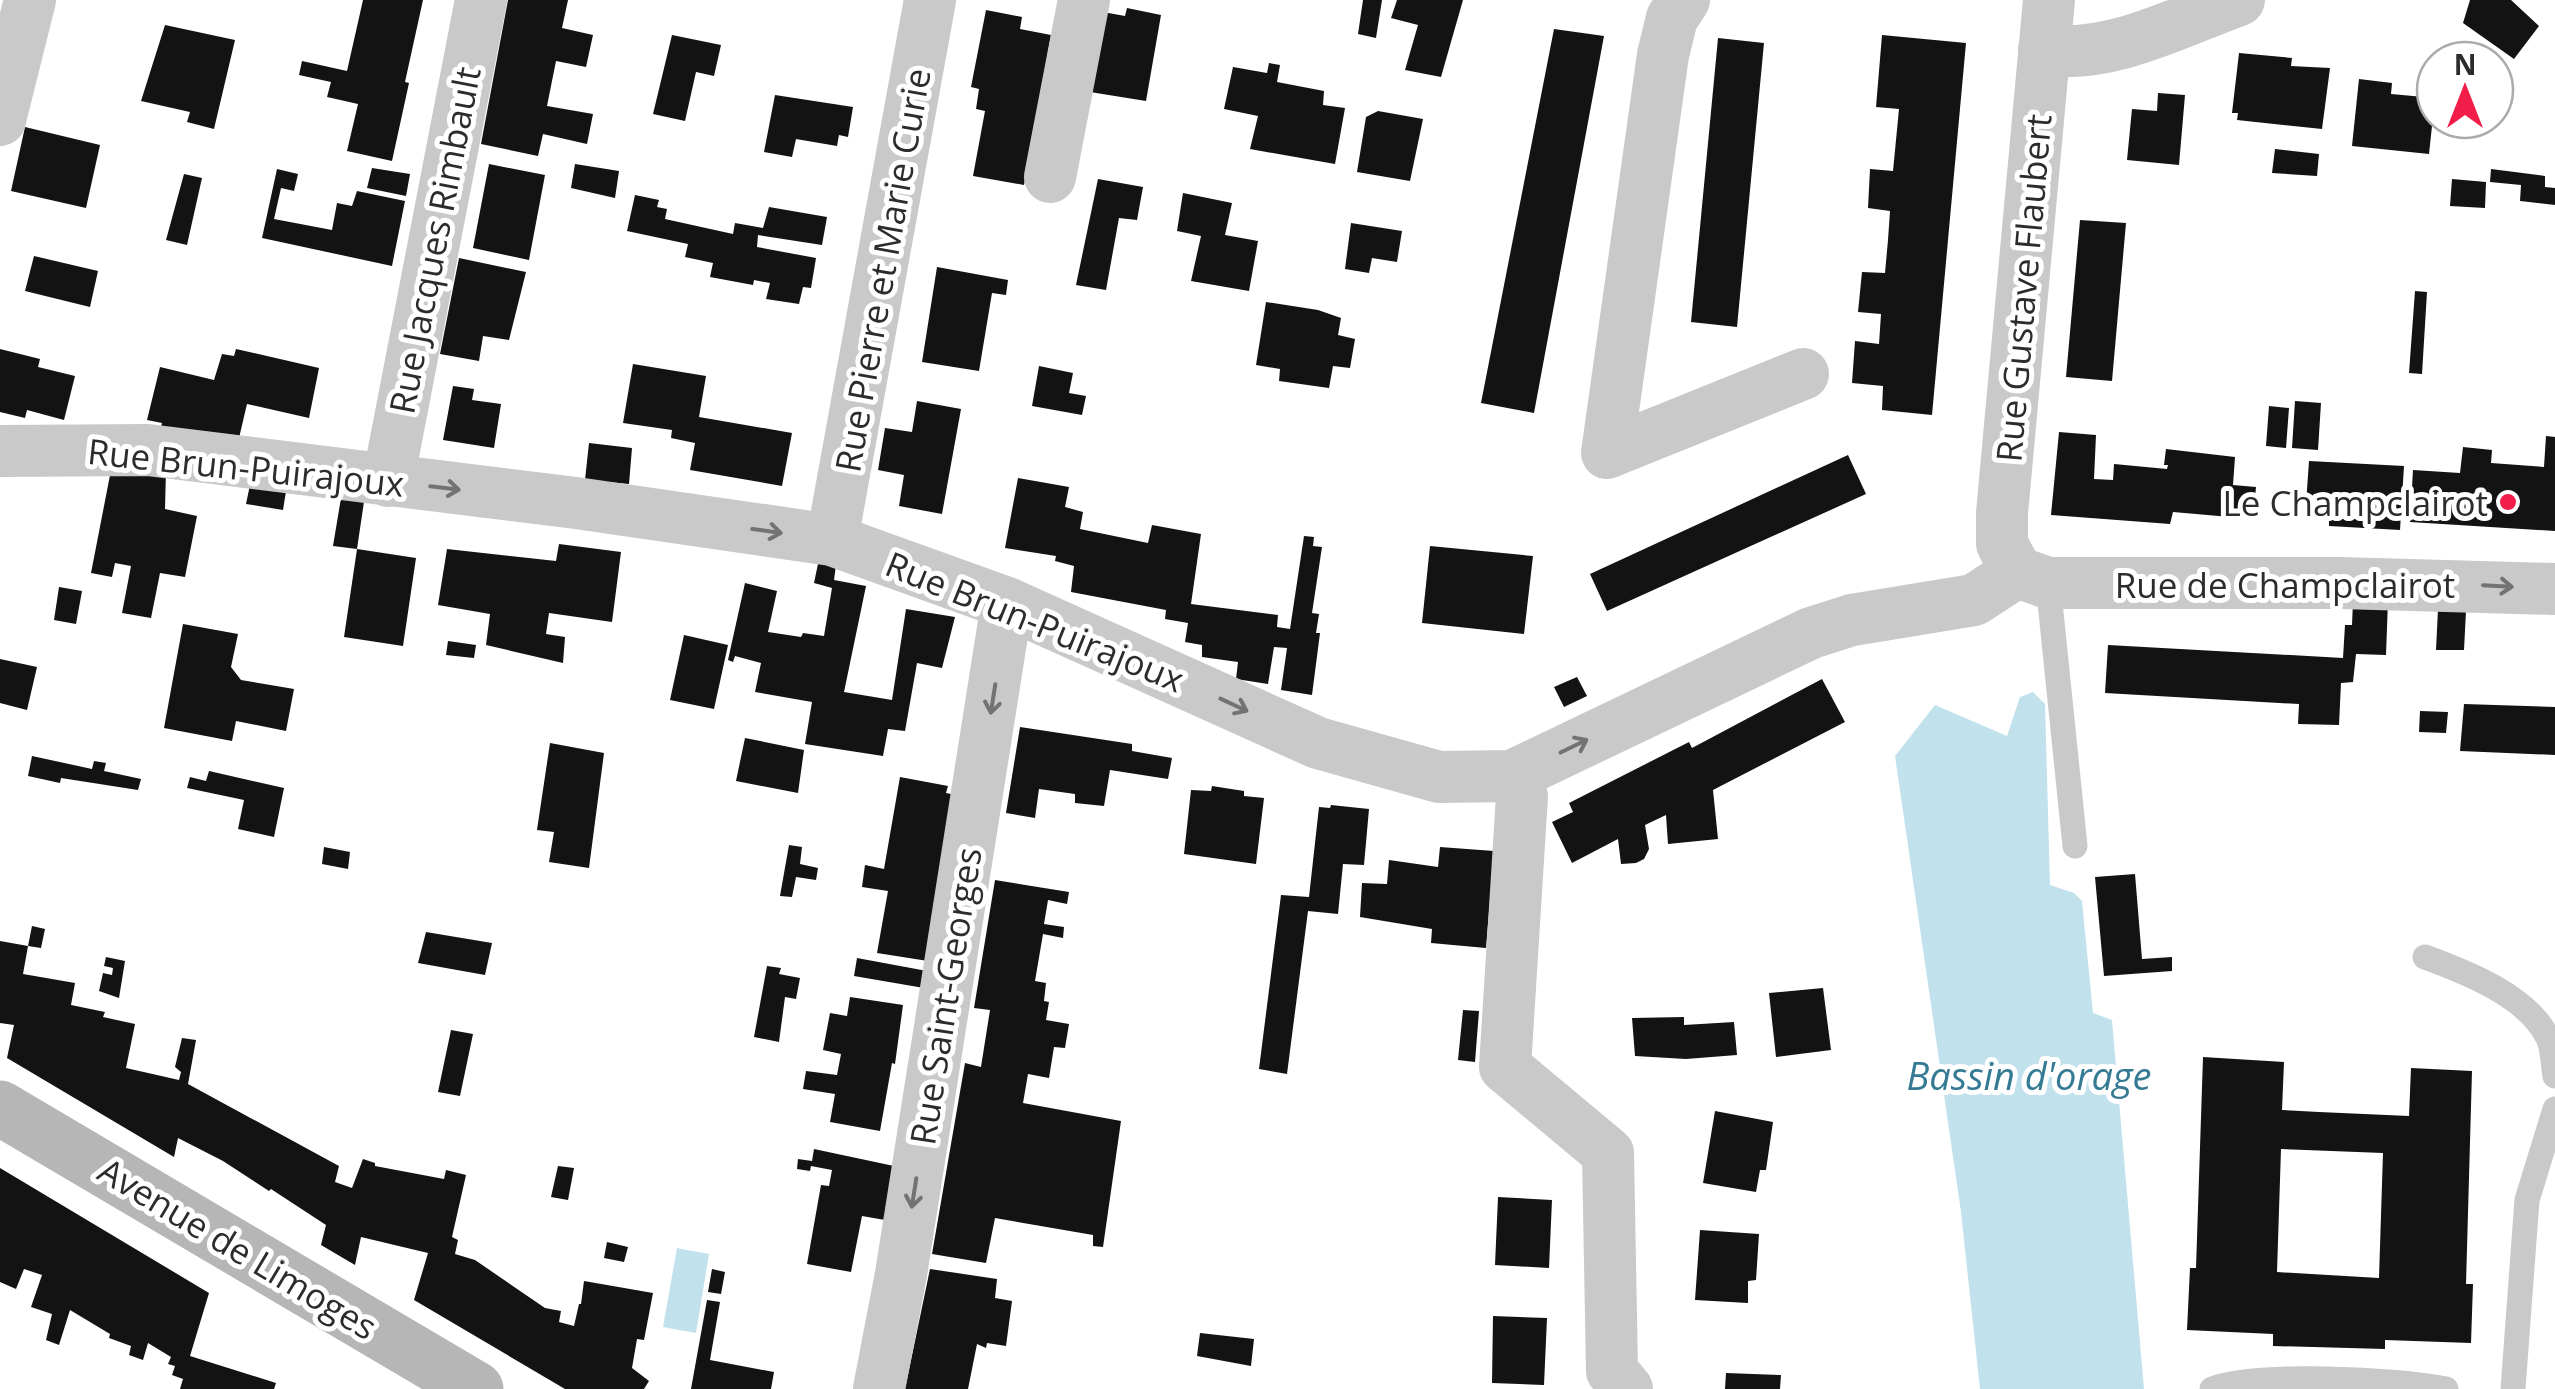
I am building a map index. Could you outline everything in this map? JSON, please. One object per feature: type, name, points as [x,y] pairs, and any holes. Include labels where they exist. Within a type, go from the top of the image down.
[{"type":"main road","name":"Avenue de Limoges","points":[[0,1108],[476,1389]]},
{"type":"street","points":[[0,120],[30,0]]},
{"type":"street","name":"Rue Jacques Rimbault","points":[[388,481],[481,0]]},
{"type":"street","name":"Rue Pierre et Marie Curie","points":[[832,540],[930,0]]},
{"type":"street","points":[[1050,177],[1084,0]]},
{"type":"street","points":[[1684,0],[1672,18],[1663,56],[1607,453],[1803,374]]},
{"type":"street","points":[[2045,13],[2070,54],[2099,50],[2240,0]]},
{"type":"street","name":"Rue Gustave Flaubert","points":[[2032,577],[2002,544],[2002,513],[2045,13]]},
{"type":"street","name":"Rue Brun-Puirajoux","points":[[0,451],[148,450],[576,503],[832,540],[1007,603],[1318,743],[1439,777],[1512,776],[1811,632],[1852,620],[1974,600],[2032,577]]},
{"type":"street","name":"Rue de Champclairot","points":[[2032,577],[2555,589]]},
{"type":"street","name":"Rue Saint-Georges","points":[[879,1389],[901,1274],[1007,603]]},
{"type":"street","points":[[1512,776],[1522,796],[1506,1066],[1608,1153],[1612,1371],[1628,1389]]},
{"type":"lane","points":[[2032,577],[2076,846]]},
{"type":"lane","points":[[2426,957],[2475,975],[2523,1008],[2549,1038],[2555,1076]]},
{"type":"lane","points":[[2513,1389],[2527,1200],[2555,1109]]},
{"type":"lane","points":[[2212,1389],[2228,1382],[2263,1380],[2418,1383],[2446,1389]]},
{"type":"water","name":"Bassin d'orage","points":[[2033,692],[2045,704],[2050,885],[2074,893],[2082,901],[2093,1013],[2112,1020],[2144,1389],[1980,1389],[1961,1212],[1895,756],[1935,705],[2007,736],[2020,697]]},
{"type":"water","points":[[677,1248],[709,1254],[696,1333],[663,1327]]},
{"type":"building","points":[[363,0],[423,0],[392,161],[347,151],[358,104],[327,97],[331,82],[299,75],[302,61],[347,71]]},
{"type":"building","points":[[508,0],[568,0],[562,28],[593,35],[586,67],[556,61],[547,106],[593,114],[587,144],[543,134],[538,156],[481,144]]},
{"type":"building","points":[[1363,0],[1382,0],[1376,38],[1358,34]]},
{"type":"building","points":[[1397,0],[1463,0],[1441,77],[1405,70],[1418,25],[1391,18]]},
{"type":"building","points":[[2470,0],[2511,0],[2539,26],[2515,58],[2515,40],[2487,40],[2463,23]]},
{"type":"building","points":[[1127,8],[1161,15],[1146,101],[1090,92],[1103,12],[1125,16]]},
{"type":"building","points":[[986,10],[1022,17],[1020,29],[1051,35],[1024,185],[973,176],[985,111],[976,109],[979,89],[971,87]]},
{"type":"building","points":[[165,25],[235,40],[214,129],[187,122],[190,112],[141,101]]},
{"type":"building","points":[[1554,29],[1604,36],[1534,413],[1481,403]]},
{"type":"building","points":[[672,35],[721,45],[714,76],[696,72],[685,121],[653,114]]},
{"type":"building","points":[[1882,35],[1966,43],[1932,415],[1882,410],[1883,386],[1852,383],[1855,341],[1879,344],[1881,314],[1858,312],[1862,272],[1885,273],[1888,240],[1890,211],[1868,208],[1870,169],[1893,171],[1899,109],[1876,107]]},
{"type":"building","points":[[1718,38],[1764,43],[1737,327],[1691,322]]},
{"type":"building","points":[[2239,53],[2292,58],[2291,66],[2330,68],[2322,129],[2237,120],[2238,113],[2232,113]]},
{"type":"building","points":[[1269,63],[1280,65],[1277,82],[1324,91],[1323,105],[1345,108],[1335,164],[1250,149],[1258,116],[1224,109],[1233,67],[1267,73]]},
{"type":"building","points":[[2359,79],[2392,83],[2391,94],[2415,96],[2415,140],[2430,140],[2429,154],[2352,146]]},
{"type":"building","points":[[2158,93],[2185,95],[2179,165],[2127,160],[2132,109],[2157,111]]},
{"type":"building","points":[[775,95],[853,107],[848,137],[839,135],[837,146],[796,139],[792,157],[764,152]]},
{"type":"building","points":[[1378,111],[1423,119],[1410,181],[1357,172],[1366,117]]},
{"type":"building","points":[[25,127],[100,145],[86,208],[11,191]]},
{"type":"building","points":[[2275,149],[2319,154],[2317,176],[2272,173]]},
{"type":"building","points":[[489,164],[545,175],[529,260],[473,248]]},
{"type":"building","points":[[575,164],[619,171],[615,198],[571,188]]},
{"type":"building","points":[[372,168],[410,174],[406,196],[367,188]]},
{"type":"building","points":[[277,169],[298,174],[294,191],[281,188],[274,219],[332,230],[337,203],[352,206],[357,191],[405,201],[392,266],[262,238]]},
{"type":"building","points":[[2491,169],[2545,176],[2545,187],[2555,188],[2555,205],[2520,201],[2521,185],[2490,182]]},
{"type":"building","points":[[184,174],[202,178],[187,245],[166,240]]},
{"type":"building","points":[[1098,179],[1143,187],[1137,220],[1119,218],[1106,290],[1076,285]]},
{"type":"building","points":[[2452,179],[2486,182],[2485,208],[2450,206]]},
{"type":"building","points":[[1183,193],[1232,203],[1225,235],[1258,241],[1249,291],[1191,281],[1201,236],[1177,231]]},
{"type":"building","points":[[635,195],[659,200],[657,207],[667,209],[665,219],[733,234],[735,223],[763,228],[769,207],[827,217],[822,245],[758,235],[757,247],[816,258],[811,288],[803,287],[799,304],[766,299],[770,283],[754,280],[753,285],[710,277],[713,263],[685,257],[688,244],[627,231]]},
{"type":"building","points":[[2080,220],[2126,223],[2112,381],[2066,377]]},
{"type":"building","points":[[1351,223],[1402,231],[1397,262],[1372,258],[1369,273],[1345,269]]},
{"type":"building","points":[[34,256],[98,271],[90,307],[25,291]]},
{"type":"building","points":[[459,258],[526,272],[509,340],[483,336],[479,361],[440,354]]},
{"type":"building","points":[[937,267],[1008,280],[1006,295],[992,293],[979,371],[922,362]]},
{"type":"building","points":[[2415,291],[2427,292],[2422,374],[2409,373]]},
{"type":"building","points":[[1266,302],[1318,310],[1341,318],[1338,335],[1355,339],[1350,368],[1333,366],[1329,388],[1279,381],[1280,369],[1256,365]]},
{"type":"building","points":[[0,349],[40,359],[38,367],[75,376],[64,420],[27,410],[25,418],[0,412]]},
{"type":"building","points":[[236,349],[319,368],[309,418],[247,404],[239,438],[160,430],[162,423],[147,420],[160,367],[214,380],[222,354],[234,356]]},
{"type":"building","points":[[633,364],[706,376],[699,417],[792,433],[782,486],[690,470],[695,443],[671,438],[672,430],[623,423]]},
{"type":"building","points":[[1039,366],[1073,373],[1069,393],[1086,396],[1082,415],[1032,406]]},
{"type":"building","points":[[453,386],[474,389],[472,400],[501,404],[494,448],[443,440]]},
{"type":"building","points":[[917,401],[961,409],[942,514],[899,506],[904,475],[878,470],[885,428],[912,432]]},
{"type":"building","points":[[2295,401],[2321,403],[2318,450],[2292,448]]},
{"type":"building","points":[[2269,406],[2289,408],[2286,448],[2266,446]]},
{"type":"building","points":[[2059,432],[2096,435],[2094,479],[2113,480],[2114,464],[2167,469],[2166,449],[2235,457],[2233,485],[2256,487],[2253,519],[2173,512],[2170,524],[2051,515]]},
{"type":"building","points":[[2546,436],[2555,437],[2555,531],[2410,522],[2413,470],[2460,473],[2463,447],[2492,450],[2491,463],[2544,467]]},
{"type":"building","points":[[589,443],[632,448],[629,484],[585,480]]},
{"type":"building","points":[[1848,455],[1866,494],[1607,611],[1590,574]]},
{"type":"building","points":[[2309,461],[2404,466],[2400,530],[2329,526],[2329,519],[2305,518]]},
{"type":"building","points":[[111,470],[166,470],[165,509],[197,516],[185,577],[160,573],[151,618],[122,613],[131,566],[115,563],[112,577],[91,573]]},
{"type":"building","points":[[1018,478],[1069,487],[1065,507],[1083,512],[1080,529],[1148,543],[1152,525],[1201,534],[1191,604],[1278,615],[1277,627],[1290,629],[1304,536],[1314,537],[1313,546],[1322,547],[1312,613],[1319,614],[1316,633],[1320,633],[1312,695],[1281,690],[1287,648],[1274,647],[1268,684],[1236,679],[1238,662],[1202,657],[1202,645],[1185,642],[1188,623],[1165,619],[1166,610],[1071,592],[1074,566],[1055,561],[1056,556],[1005,548]]},
{"type":"building","points":[[251,480],[287,485],[283,510],[246,504]]},
{"type":"building","points":[[342,492],[365,495],[357,549],[333,546]]},
{"type":"building","points":[[559,544],[621,552],[612,622],[549,613],[546,634],[565,637],[563,663],[486,645],[490,614],[438,605],[447,549],[556,561]]},
{"type":"building","points":[[1430,546],[1533,556],[1524,634],[1422,623]]},
{"type":"building","points":[[357,549],[416,558],[403,646],[344,637]]},
{"type":"building","points":[[819,559],[836,565],[834,580],[866,586],[844,692],[892,700],[906,609],[955,617],[942,668],[917,663],[905,731],[888,729],[883,756],[805,744],[812,702],[755,692],[761,663],[735,656],[733,662],[728,660],[745,583],[777,591],[768,632],[824,636],[832,588],[814,583]]},
{"type":"building","points":[[59,587],[82,591],[76,624],[54,620]]},
{"type":"building","points":[[2388,600],[2386,655],[2356,654],[2353,682],[2341,683],[2339,725],[2298,724],[2299,704],[2105,693],[2108,645],[2343,658],[2345,625],[2352,625],[2353,601]]},
{"type":"building","points":[[2438,609],[2466,611],[2464,650],[2436,650]]},
{"type":"building","points":[[183,624],[238,634],[231,667],[241,680],[294,689],[286,731],[236,721],[232,741],[164,728]]},
{"type":"building","points":[[684,635],[728,645],[714,709],[670,700]]},
{"type":"building","points":[[448,641],[476,645],[474,658],[446,655]]},
{"type":"building","points":[[0,659],[37,667],[27,710],[0,703]]},
{"type":"building","points":[[1577,677],[1587,696],[1564,707],[1554,687]]},
{"type":"building","points":[[1822,679],[1845,722],[1713,790],[1718,839],[1668,844],[1666,815],[1645,825],[1649,849],[1644,859],[1621,864],[1618,839],[1572,863],[1552,822],[1573,812],[1569,803],[1689,742],[1692,748]]},
{"type":"building","points":[[2464,704],[2555,707],[2555,755],[2460,751]]},
{"type":"building","points":[[2420,711],[2448,712],[2446,733],[2419,732]]},
{"type":"building","points":[[1020,727],[1132,744],[1132,751],[1172,758],[1168,779],[1110,770],[1104,806],[1075,803],[1075,794],[1039,789],[1035,818],[1006,813]]},
{"type":"building","points":[[745,738],[804,750],[798,793],[736,781]]},
{"type":"building","points":[[550,743],[604,753],[589,868],[549,862],[554,832],[537,830]]},
{"type":"building","points":[[32,756],[92,769],[94,761],[106,763],[104,771],[141,779],[138,790],[61,778],[60,783],[28,776]]},
{"type":"building","points":[[209,771],[284,788],[274,837],[238,829],[244,800],[187,788],[190,777],[206,781]]},
{"type":"building","points":[[900,777],[948,786],[946,793],[956,795],[928,961],[877,953],[888,891],[862,887],[865,865],[884,869]]},
{"type":"building","points":[[1212,786],[1264,798],[1256,864],[1184,854],[1191,790],[1211,791]]},
{"type":"building","points":[[1319,807],[1369,809],[1364,865],[1343,864],[1338,914],[1308,911],[1287,1074],[1259,1069],[1281,895],[1309,897]]},
{"type":"building","points":[[789,845],[802,847],[800,864],[818,868],[816,880],[796,877],[792,897],[780,896]]},
{"type":"building","points":[[324,847],[350,852],[348,869],[322,864]]},
{"type":"building","points":[[1440,847],[1494,851],[1486,948],[1431,943],[1432,929],[1360,917],[1362,883],[1387,884],[1389,860],[1438,867]]},
{"type":"building","points":[[2135,874],[2142,959],[2172,957],[2172,971],[2104,976],[2095,877]]},
{"type":"building","points":[[995,880],[1069,892],[1067,904],[1048,900],[1044,924],[1064,927],[1063,938],[1043,934],[1035,981],[1046,983],[1046,1020],[1069,1024],[1065,1048],[1054,1047],[1049,1078],[1028,1074],[1023,1103],[1121,1121],[1103,1247],[1093,1246],[1093,1235],[995,1218],[986,1263],[932,1254],[965,1063],[981,1067],[990,1010],[974,1008]]},
{"type":"building","points":[[32,926],[45,929],[41,948],[28,946]]},
{"type":"building","points":[[426,932],[492,943],[485,975],[418,963]]},
{"type":"building","points":[[0,941],[28,946],[23,974],[75,983],[71,1005],[135,1024],[126,1068],[179,1080],[181,1072],[175,1067],[182,1038],[196,1040],[188,1084],[339,1166],[335,1182],[352,1188],[363,1159],[375,1166],[444,1179],[446,1170],[466,1175],[452,1237],[458,1240],[455,1254],[475,1260],[545,1308],[561,1311],[559,1322],[574,1326],[584,1281],[653,1293],[644,1340],[637,1339],[632,1368],[649,1381],[644,1389],[565,1389],[414,1300],[428,1253],[361,1237],[355,1265],[321,1245],[326,1225],[271,1189],[178,1138],[174,1157],[7,1058],[14,1025],[0,1023]]},
{"type":"building","points":[[106,957],[125,961],[119,998],[99,991],[103,973],[112,975],[113,968],[104,966]]},
{"type":"building","points":[[857,958],[927,971],[924,988],[854,976]]},
{"type":"building","points":[[767,966],[781,968],[779,974],[800,978],[796,999],[785,997],[779,1042],[754,1037]]},
{"type":"building","points":[[1823,988],[1831,1050],[1776,1057],[1769,993]]},
{"type":"building","points":[[850,997],[903,1005],[880,1131],[830,1122],[835,1094],[803,1089],[806,1071],[837,1075],[841,1054],[823,1050],[830,1013],[847,1016]]},
{"type":"building","points":[[1463,1010],[1479,1011],[1475,1062],[1458,1060]]},
{"type":"building","points":[[1684,1017],[1684,1025],[1734,1022],[1737,1055],[1686,1059],[1635,1056],[1632,1018]]},
{"type":"building","points":[[451,1030],[473,1034],[460,1096],[438,1092]]},
{"type":"building","points":[[2203,1057],[2284,1062],[2282,1110],[2319,1112],[2409,1116],[2411,1068],[2472,1071],[2466,1284],[2473,1284],[2471,1343],[2385,1340],[2385,1349],[2273,1346],[2273,1334],[2187,1330],[2190,1268],[2196,1268]],"holes":[[[2281,1149],[2383,1153],[2379,1278],[2277,1272]]]},
{"type":"building","points":[[1715,1111],[1773,1122],[1766,1170],[1760,1170],[1756,1192],[1703,1183]]},
{"type":"building","points":[[814,1149],[894,1166],[885,1220],[862,1216],[851,1272],[807,1264],[821,1185],[829,1186],[832,1170],[811,1166],[810,1171],[797,1169],[798,1159],[812,1161]]},
{"type":"building","points":[[558,1166],[574,1168],[568,1200],[551,1197]]},
{"type":"building","points":[[0,1168],[209,1293],[190,1356],[276,1383],[274,1389],[180,1389],[183,1379],[172,1375],[175,1366],[168,1364],[171,1357],[148,1343],[143,1360],[129,1355],[131,1346],[109,1338],[110,1334],[70,1310],[59,1345],[46,1340],[52,1314],[31,1307],[42,1275],[24,1269],[16,1289],[0,1282]]},
{"type":"building","points":[[1498,1197],[1552,1200],[1549,1268],[1495,1265]]},
{"type":"building","points":[[1700,1230],[1759,1234],[1756,1280],[1748,1281],[1748,1303],[1695,1300]]},
{"type":"building","points":[[607,1242],[628,1247],[624,1262],[604,1258]]},
{"type":"building","points":[[712,1269],[725,1272],[721,1294],[708,1292]]},
{"type":"building","points":[[930,1269],[997,1279],[995,1298],[1012,1301],[1006,1346],[987,1343],[986,1348],[977,1344],[968,1389],[905,1389]]},
{"type":"building","points":[[707,1300],[720,1302],[710,1360],[774,1372],[771,1389],[691,1389]]},
{"type":"building","points":[[1493,1316],[1547,1318],[1544,1385],[1492,1383]]},
{"type":"building","points":[[1200,1333],[1254,1339],[1251,1366],[1197,1356]]},
{"type":"building","points":[[1726,1373],[1781,1375],[1780,1389],[1725,1389]]},
{"type":"place","name":"Le Champclairot","points":[[2508,502]]}]
